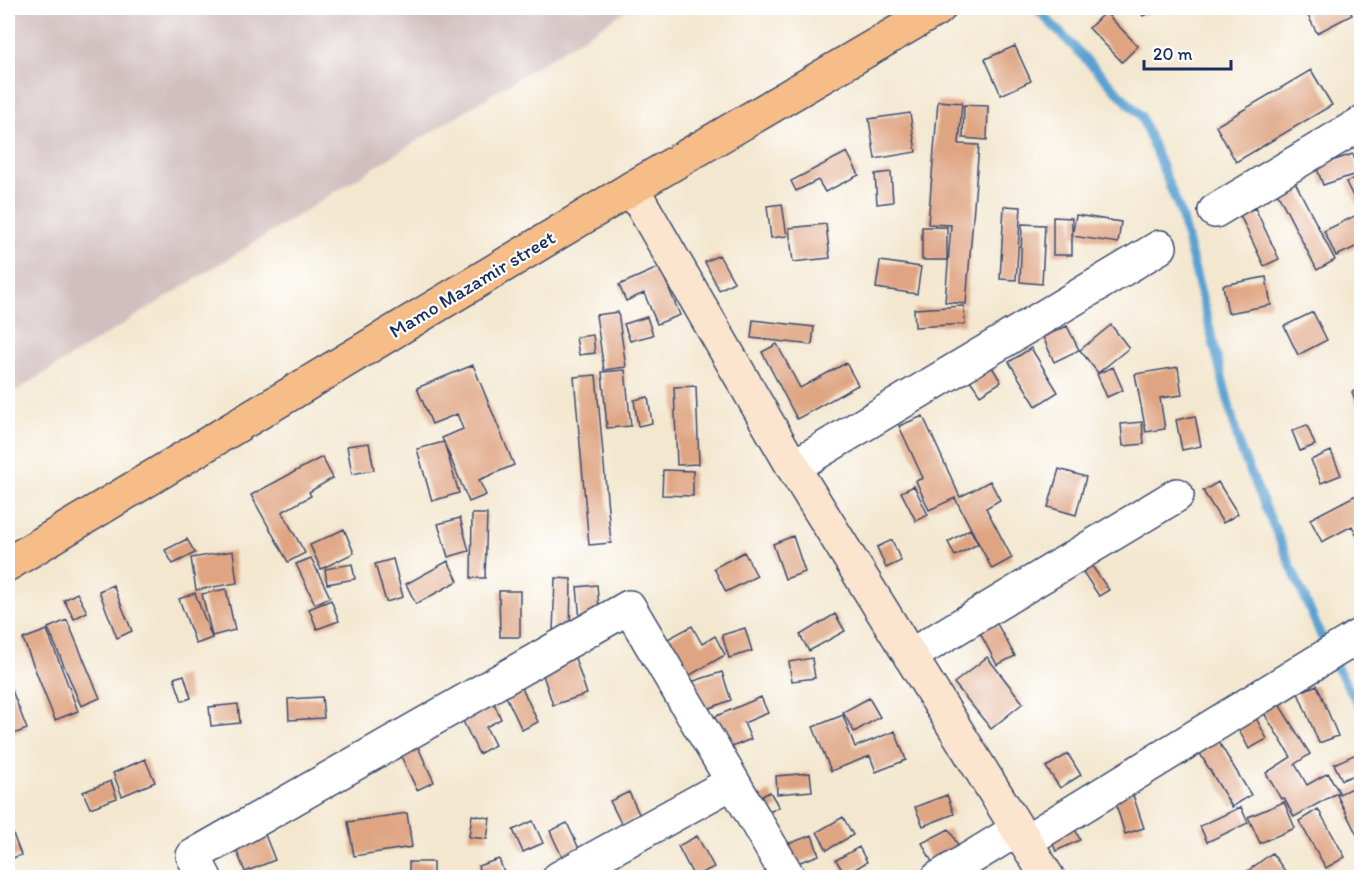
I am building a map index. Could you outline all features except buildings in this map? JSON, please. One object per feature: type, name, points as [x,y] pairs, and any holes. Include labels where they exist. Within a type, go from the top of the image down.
[{"type":"main road","name":"Mamo Mazamir street","points":[[8,564],[632,188],[939,8]]},
{"type":"street","points":[[1215,211],[1362,123]]},
{"type":"street","points":[[632,188],[793,467],[1048,878]]},
{"type":"street","points":[[793,467],[1160,247]]},
{"type":"street","points":[[910,656],[1177,495]]},
{"type":"street","points":[[205,878],[193,856],[629,607],[789,878]]},
{"type":"street","points":[[938,878],[1022,835],[1353,640]]},
{"type":"street","points":[[559,878],[733,782]]},
{"type":"shaded area","points":[[8,8],[630,8],[8,396]]},
{"type":"waterway","points":[[1036,8],[1141,116],[1180,211],[1240,448],[1328,652],[1362,711]]}]
